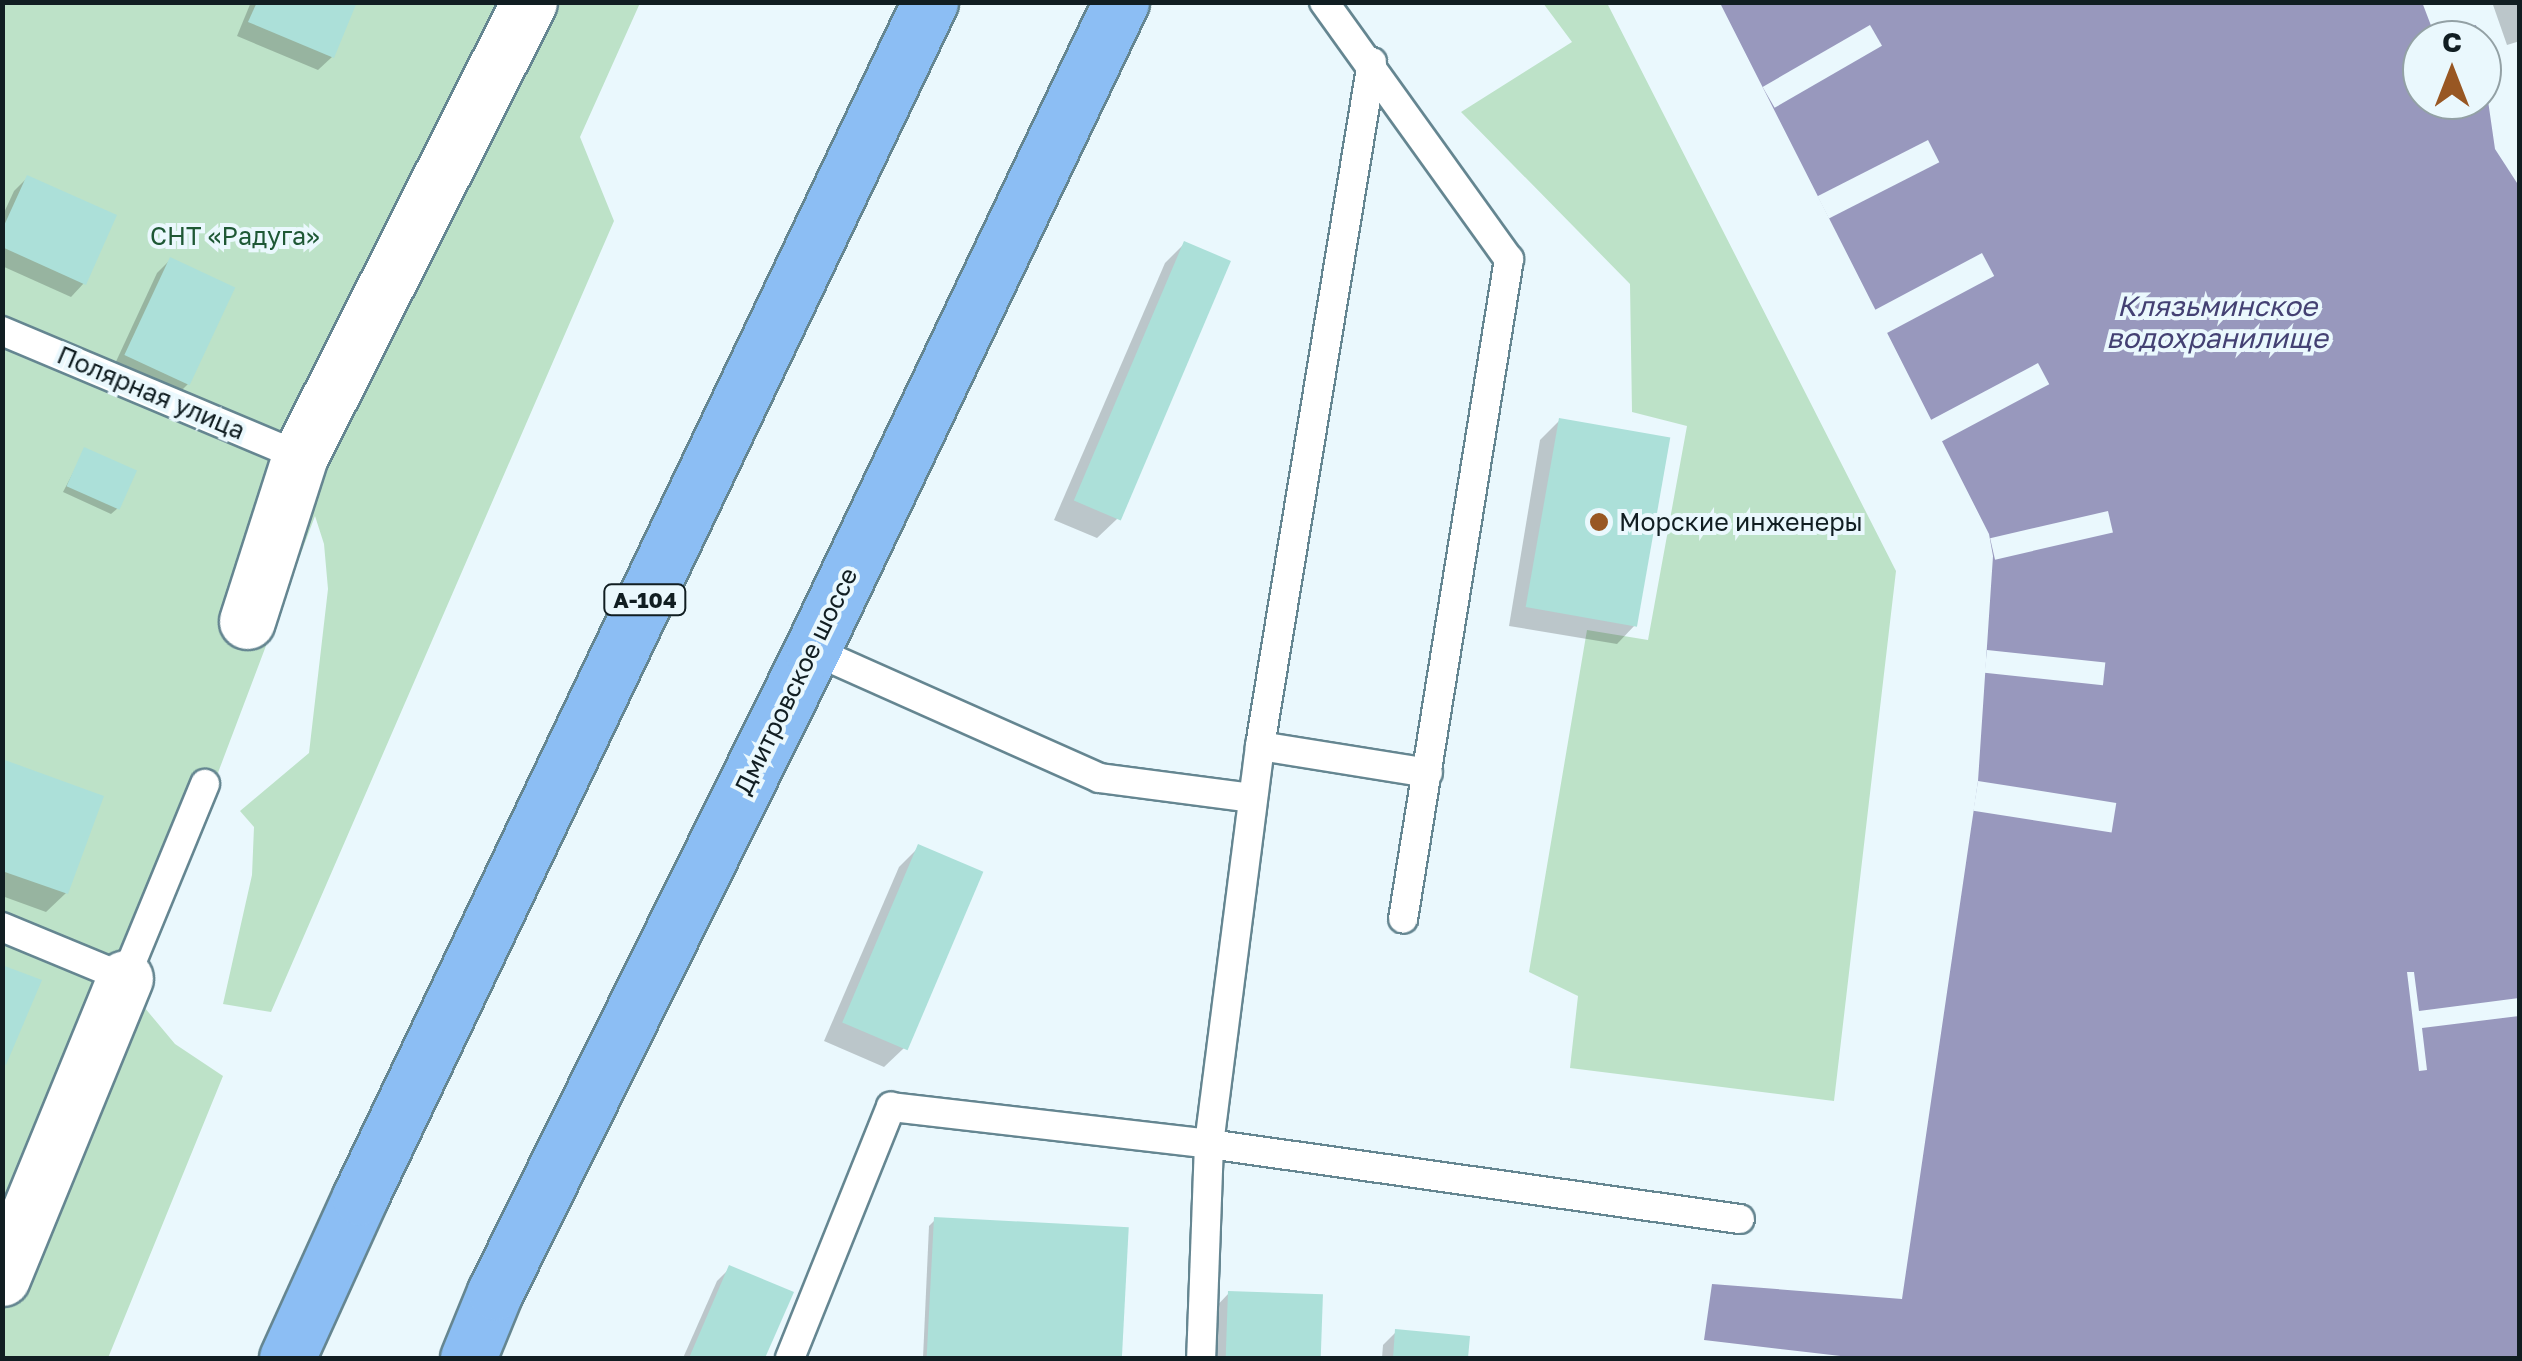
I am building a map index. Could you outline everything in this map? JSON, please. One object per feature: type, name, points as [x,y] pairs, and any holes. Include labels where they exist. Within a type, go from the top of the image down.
[{"type":"highway","name":"А-104","points":[[288,1358],[360,1196],[930,2]]},
{"type":"highway","name":"Дмитровское шоссе","points":[[468,1358],[495,1292],[812,650],[1121,2]]},
{"type":"street","points":[[247,621],[300,456],[529,2]]},
{"type":"street","points":[[2,1278],[125,978]]},
{"type":"lane","points":[[1324,2],[1372,62],[1509,259],[1403,919]]},
{"type":"lane","points":[[1201,1358],[1209,1144],[1253,798],[1372,62]]},
{"type":"lane","name":"Полярная улица","points":[[2,331],[300,456]]},
{"type":"lane","points":[[812,650],[1099,778],[1253,798]]},
{"type":"lane","points":[[1260,746],[1428,772]]},
{"type":"lane","points":[[2,926],[125,978],[205,784]]},
{"type":"lane","points":[[790,1358],[891,1107],[1209,1144],[1740,1219]]},
{"type":"green space","name":"СНТ «Радуга»","points":[[3,3],[640,3],[580,137],[614,221],[271,1012],[223,1004],[252,875],[254,827],[240,811],[309,753],[328,589],[324,544],[315,516],[134,995],[175,1044],[223,1076],[108,1358],[3,1358]]},
{"type":"green space","points":[[1543,3],[1607,3],[1896,571],[1834,1101],[1570,1068],[1578,996],[1529,972],[1587,630],[1648,640],[1687,426],[1632,412],[1630,284],[1461,112],[1572,42]]},
{"type":"water","name":"Клязьминское водохранилище","points":[[2422,2],[2429,20],[2402,20],[2402,120],[2491,120],[2495,149],[2519,186],[2519,1358],[1858,1358],[1704,1340],[1712,1284],[1902,1299],[1978,781],[1993,556],[1989,534],[1720,3]]},
{"type":"pier","points":[[1870,25],[1882,46],[1775,108],[1763,87]]},
{"type":"pier","points":[[1928,140],[1939,162],[1829,219],[1818,196]]},
{"type":"pier","points":[[1982,253],[1994,276],[1886,334],[1873,311]]},
{"type":"pier","points":[[2038,363],[2049,384],[1941,442],[1929,421]]},
{"type":"pier","points":[[2108,511],[2113,532],[1995,560],[1990,538]]},
{"type":"pier","points":[[1987,650],[2105,662],[2103,685],[1985,673]]},
{"type":"pier","points":[[1978,781],[2116,803],[2112,833],[1973,811]]},
{"type":"pier","points":[[2407,972],[2414,972],[2419,1011],[2519,998],[2519,1016],[2422,1028],[2427,1070],[2419,1071]]},
{"type":"building","points":[[257,2],[357,2],[334,58],[248,22]]},
{"type":"building","points":[[27,175],[117,215],[86,285],[2,247],[2,230]]},
{"type":"building","points":[[1184,241],[1231,261],[1121,521],[1074,501]]},
{"type":"building","points":[[170,257],[235,287],[190,385],[124,355]]},
{"type":"building","name":"Морские инженеры","points":[[1559,418],[1670,438],[1637,627],[1526,607]]},
{"type":"building","points":[[84,447],[137,471],[119,510],[67,486]]},
{"type":"building","points":[[2,759],[104,796],[68,894],[2,871]]},
{"type":"building","points":[[918,844],[983,872],[908,1050],[842,1023]]},
{"type":"building","points":[[2,965],[42,980],[6,1065],[2,1063]]},
{"type":"building","points":[[934,1217],[1129,1227],[1122,1358],[927,1358]]},
{"type":"building","points":[[729,1265],[794,1292],[765,1358],[689,1358]]},
{"type":"building","points":[[1228,1291],[1323,1294],[1321,1358],[1226,1358]]},
{"type":"building","points":[[1395,1329],[1470,1336],[1468,1358],[1393,1358]]},
{"type":"place","name":"Морские инженеры","points":[[1599,522]]}]
